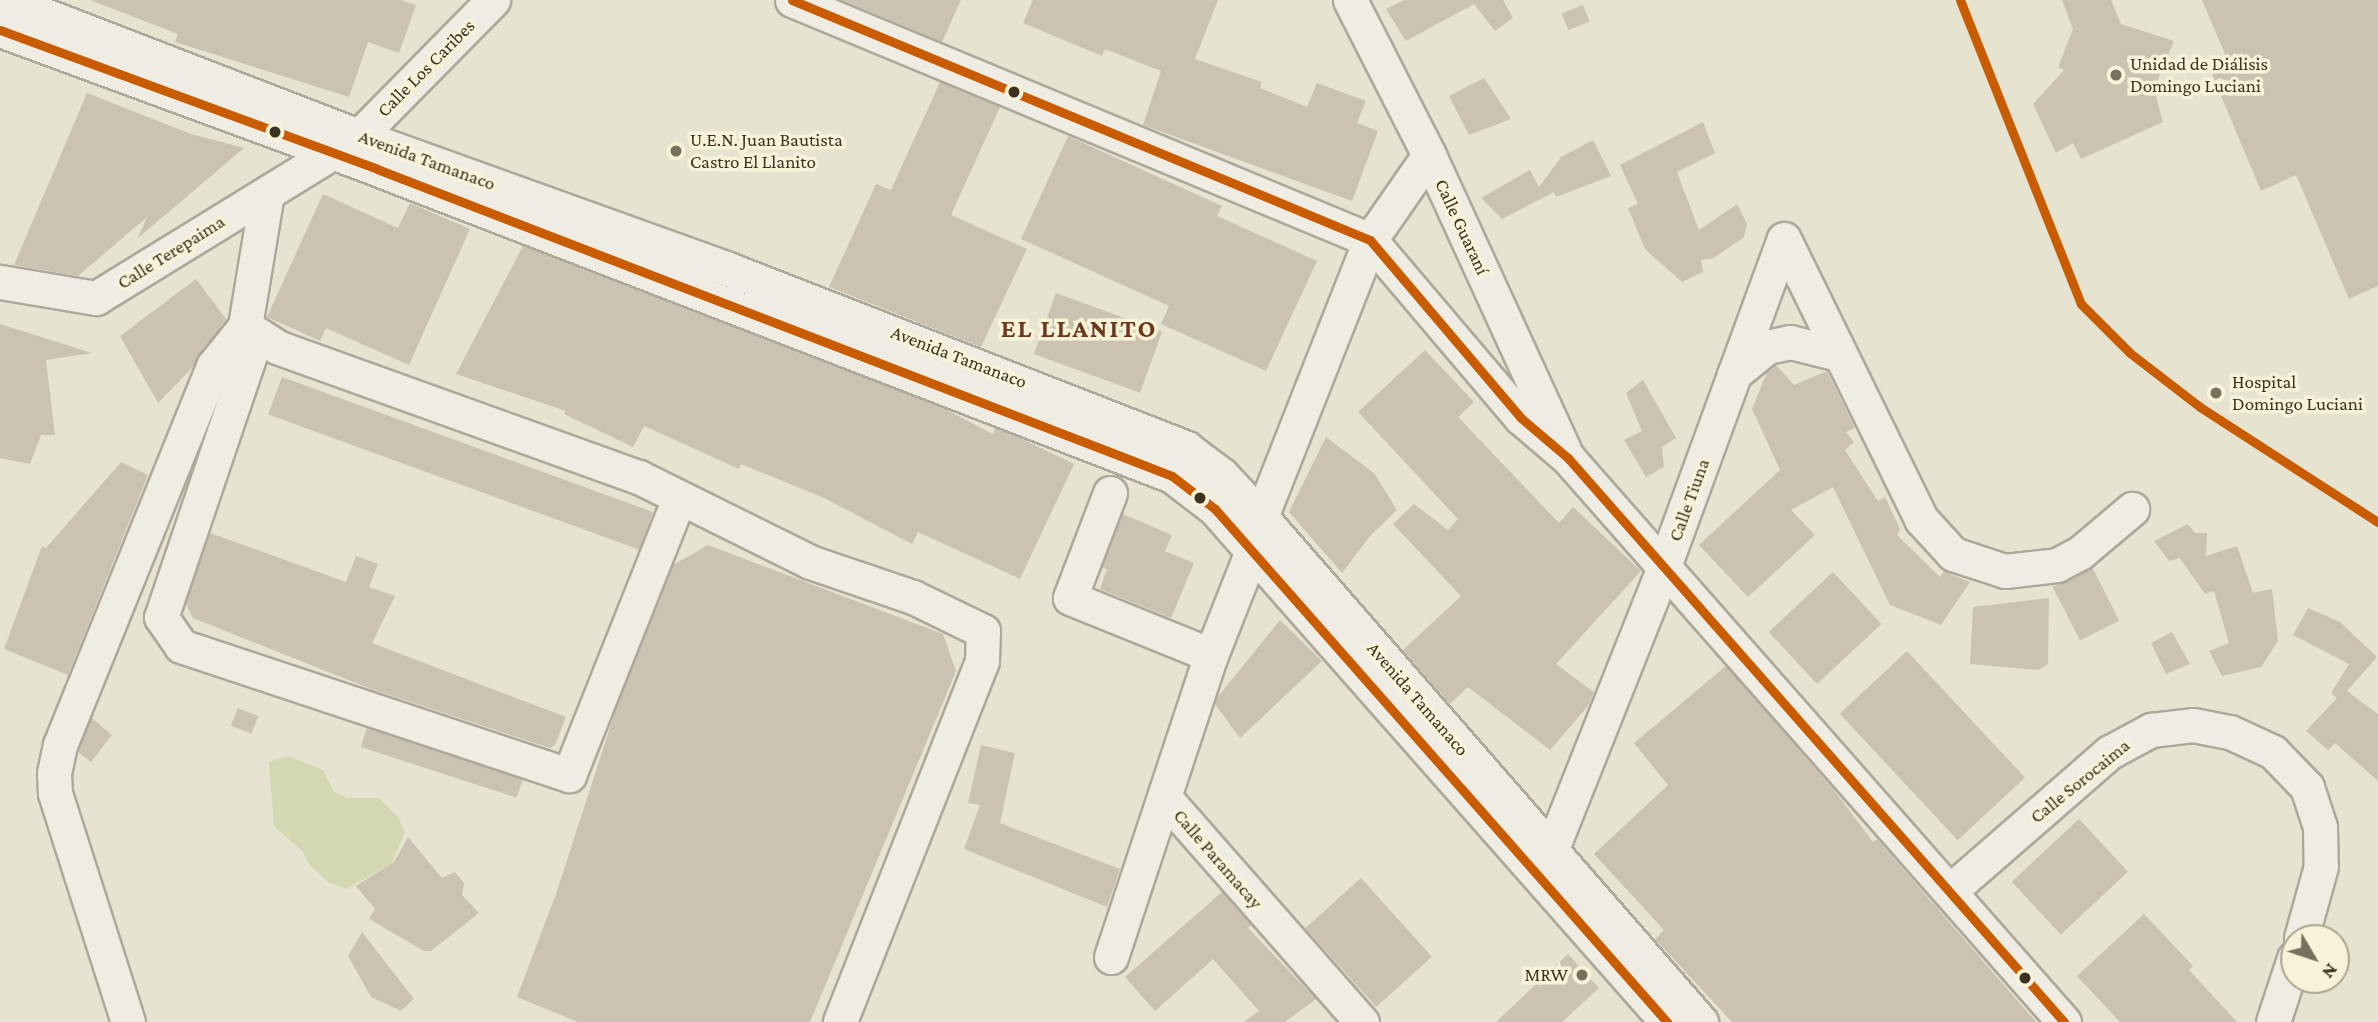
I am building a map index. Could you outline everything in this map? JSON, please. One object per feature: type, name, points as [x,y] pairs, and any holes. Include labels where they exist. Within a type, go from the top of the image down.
[{"type":"street","name":"Avenida Tamanaco","points":[[6,0],[359,136],[728,268],[1151,432],[1205,461],[1261,517],[1544,863],[1667,1022]]},
{"type":"street","name":"Calle Los Caribes","points":[[328,155],[359,136],[493,0]]},
{"type":"street","points":[[792,0],[826,6],[1370,240],[1521,418],[1568,458],[1951,890],[2064,1022]]},
{"type":"street","name":"Calle Guaraní","points":[[1350,0],[1429,155],[1568,458]]},
{"type":"street","name":"Avenida Tamanaco","points":[[0,30],[328,155],[377,169],[1139,460],[1194,491],[1544,863],[1701,1022]]},
{"type":"street","name":"Calle Terepaima","points":[[0,282],[96,298],[328,155]]},
{"type":"street","points":[[1261,517],[1370,240],[1429,155]]},
{"type":"street","points":[[267,193],[251,330],[161,617],[181,646],[569,775],[679,499]]},
{"type":"street","name":"Calle Tiuna","points":[[1544,863],[1664,569],[1784,239],[1839,354]]},
{"type":"street","points":[[251,330],[277,347],[639,477],[810,562],[913,597],[983,631],[982,661],[840,1022]]},
{"type":"street","points":[[128,1022],[55,793],[54,773],[60,745],[213,366],[251,330]]},
{"type":"street","points":[[1734,375],[1767,347],[1790,342],[1839,354],[1921,519],[1953,554],[2005,571],[2057,565],[2092,544],[2132,509]]},
{"type":"street","points":[[1110,493],[1070,598],[1211,655]]},
{"type":"street","name":"Calle Paramacay","points":[[1252,551],[1211,655],[1164,797],[1362,1022]]},
{"type":"street","name":"Calle Sorocaima","points":[[1951,890],[2064,790],[2132,738],[2173,724],[2211,727],[2273,752],[2307,787],[2320,827],[2321,866],[2305,924]]},
{"type":"street","points":[[1111,957],[1164,797]]},
{"type":"street","points":[[2273,1022],[2282,994]]},
{"type":"green space","points":[[288,756],[323,770],[334,792],[348,798],[379,798],[398,817],[405,833],[391,864],[346,889],[328,882],[310,865],[302,851],[274,826],[269,762]]},
{"type":"building","points":[[90,0],[401,0],[416,5],[399,53],[368,42],[349,97],[175,42],[178,34]]},
{"type":"building","points":[[842,0],[961,0],[942,42]]},
{"type":"building","points":[[1033,0],[1218,0],[1195,59],[1262,82],[1260,88],[1307,107],[1317,83],[1366,101],[1357,123],[1378,131],[1352,201],[1143,125],[1161,71],[1105,49],[1102,56],[1023,23]]},
{"type":"building","points":[[1404,0],[1503,0],[1513,18],[1495,31],[1474,4],[1406,41],[1386,9]]},
{"type":"building","name":"Unidad de Diálisis Domingo Luciani","points":[[2062,0],[2111,0],[2121,24],[2174,41],[2154,89],[2163,122],[2081,159],[2073,143],[2056,153],[2033,104],[2064,70],[2058,67],[2073,29]]},
{"type":"building","points":[[2202,0],[2378,0],[2378,286],[2349,299],[2296,175],[2261,191],[2208,65],[2227,59]]},
{"type":"building","points":[[1583,5],[1590,22],[1568,30],[1562,14]]},
{"type":"building","points":[[1484,78],[1511,119],[1469,135],[1449,96]]},
{"type":"building","points":[[940,82],[1000,107],[951,215],[1027,249],[981,347],[829,287],[876,184],[891,190]]},
{"type":"building","points":[[87,93],[191,134],[244,148],[138,238],[147,217],[78,276],[14,265]]},
{"type":"building","points":[[1703,122],[1715,153],[1677,172],[1699,230],[1737,204],[1747,224],[1744,237],[1714,258],[1701,260],[1703,272],[1682,282],[1645,249],[1628,208],[1638,204],[1620,165]]},
{"type":"building","points":[[1068,136],[1222,206],[1217,216],[1317,261],[1266,371],[1161,324],[1169,306],[1021,239]]},
{"type":"building","points":[[1593,140],[1611,176],[1556,197],[1554,192],[1502,219],[1481,198],[1530,170],[1539,187],[1561,157]]},
{"type":"building","points":[[323,194],[398,228],[410,203],[470,229],[409,365],[326,328],[320,341],[267,317]]},
{"type":"building","points":[[523,246],[941,407],[993,434],[995,428],[1016,436],[1074,464],[1020,579],[918,532],[912,544],[824,498],[741,464],[739,469],[644,426],[633,447],[564,414],[566,411],[456,374]]},
{"type":"building","points":[[196,279],[226,319],[191,369],[158,403],[120,336]]},
{"type":"building","points":[[1056,293],[1162,332],[1140,393],[1034,354]]},
{"type":"building","points":[[0,324],[92,353],[46,360],[55,435],[41,435],[30,464],[0,458]]},
{"type":"building","points":[[1425,350],[1474,402],[1458,417],[1559,523],[1573,507],[1641,571],[1556,664],[1594,692],[1588,706],[1550,750],[1468,687],[1450,704],[1403,650],[1461,596],[1393,524],[1414,504],[1448,530],[1458,519],[1358,412]]},
{"type":"building","points":[[1776,365],[1794,385],[1827,371],[1855,428],[1846,432],[1854,442],[1845,450],[1878,501],[1885,497],[1900,529],[1897,535],[1940,577],[1944,571],[1970,582],[1941,625],[1890,605],[1833,487],[1791,510],[1815,535],[1748,597],[1699,545],[1780,470],[1752,409],[1767,372]]},
{"type":"building","points":[[282,377],[653,512],[639,550],[268,415]]},
{"type":"building","points":[[1643,380],[1676,438],[1662,447],[1664,467],[1646,477],[1624,440],[1642,431],[1626,393]]},
{"type":"building","points":[[1326,437],[1374,473],[1397,510],[1370,536],[1342,573],[1289,512]]},
{"type":"building","points":[[121,462],[148,475],[68,675],[4,649],[42,546],[46,548]]},
{"type":"building","points":[[1123,514],[1172,535],[1165,551],[1194,563],[1171,618],[1100,589],[1107,569],[1102,568]]},
{"type":"building","points":[[2188,524],[2195,533],[2207,533],[2206,556],[2237,546],[2253,593],[2272,589],[2278,641],[2261,667],[2222,676],[2209,651],[2229,643],[2214,591],[2205,594],[2180,558],[2169,561],[2154,541]]},
{"type":"building","points":[[210,533],[346,582],[356,556],[378,564],[369,587],[395,596],[372,643],[566,717],[555,745],[550,748],[371,689],[193,618],[186,604]]},
{"type":"building","points":[[708,545],[943,634],[956,671],[810,1022],[578,1022],[517,997],[557,891],[616,709],[673,565]]},
{"type":"building","points":[[2092,567],[2119,620],[2080,640],[2053,587]]},
{"type":"building","points":[[1833,572],[1881,624],[1817,684],[1769,632]]},
{"type":"building","points":[[2049,598],[2048,664],[2038,670],[1970,664],[1973,607]]},
{"type":"building","points":[[2308,608],[2340,622],[2377,657],[2347,691],[2378,714],[2378,781],[2335,743],[2328,750],[2306,731],[2337,698],[2331,693],[2349,664],[2293,635]]},
{"type":"building","points":[[1280,620],[1322,661],[1240,738],[1215,704],[1217,698]]},
{"type":"building","points":[[2172,632],[2190,664],[2166,674],[2151,643]]},
{"type":"building","points":[[1907,651],[2025,778],[1958,840],[1840,714]]},
{"type":"building","points":[[1726,666],[1833,789],[1873,842],[1877,839],[2036,1022],[1732,1022],[1655,939],[1664,930],[1594,854],[1668,785],[1634,743]]},
{"type":"building","points":[[238,708],[258,716],[251,734],[231,726]]},
{"type":"building","points":[[92,718],[112,735],[91,762],[78,752]]},
{"type":"building","points":[[367,728],[523,779],[517,798],[361,747]]},
{"type":"building","points":[[981,745],[1015,753],[1000,823],[1120,869],[1107,907],[964,849],[980,805],[968,803]]},
{"type":"building","points":[[2079,819],[2128,872],[2061,934],[2012,882]]},
{"type":"building","points":[[408,837],[442,878],[455,872],[464,883],[462,895],[479,913],[431,951],[424,951],[369,919],[375,909],[356,886],[394,862]]},
{"type":"building","points":[[1361,878],[1432,957],[1376,1007],[1305,928]]},
{"type":"building","points":[[1222,892],[1251,925],[1248,928],[1316,999],[1285,1022],[1244,1022],[1259,1011],[1213,959],[1155,1011],[1125,977]]},
{"type":"building","points":[[2144,914],[2193,966],[2189,970],[2237,1022],[2120,1022],[2077,976]]},
{"type":"building","points":[[362,932],[414,999],[401,1011],[371,997],[348,956]]},
{"type":"building","points":[[1568,954],[1599,988],[1562,1022],[1496,1022]]},
{"type":"transit line","points":[[792,0],[1370,240],[1521,418],[1568,458],[2064,1022]]},
{"type":"transit line","points":[[1960,0],[2081,304],[2130,353],[2200,407],[2378,522]]},
{"type":"transit line","points":[[0,30],[377,169],[1172,476],[1215,509],[1667,1022]]},
{"type":"place","name":"Unidad de Diálisis Domingo Luciani","points":[[2116,75]]},
{"type":"place","name":"U.E.N. Juan Bautista Castro El Llanito","points":[[676,151]]},
{"type":"place","name":"Hospital Domingo Luciani","points":[[2216,393]]},
{"type":"place","name":"MRW","points":[[1582,975]]},
{"type":"district","name":"EL LLANITO","points":[[1079,329]]}]
